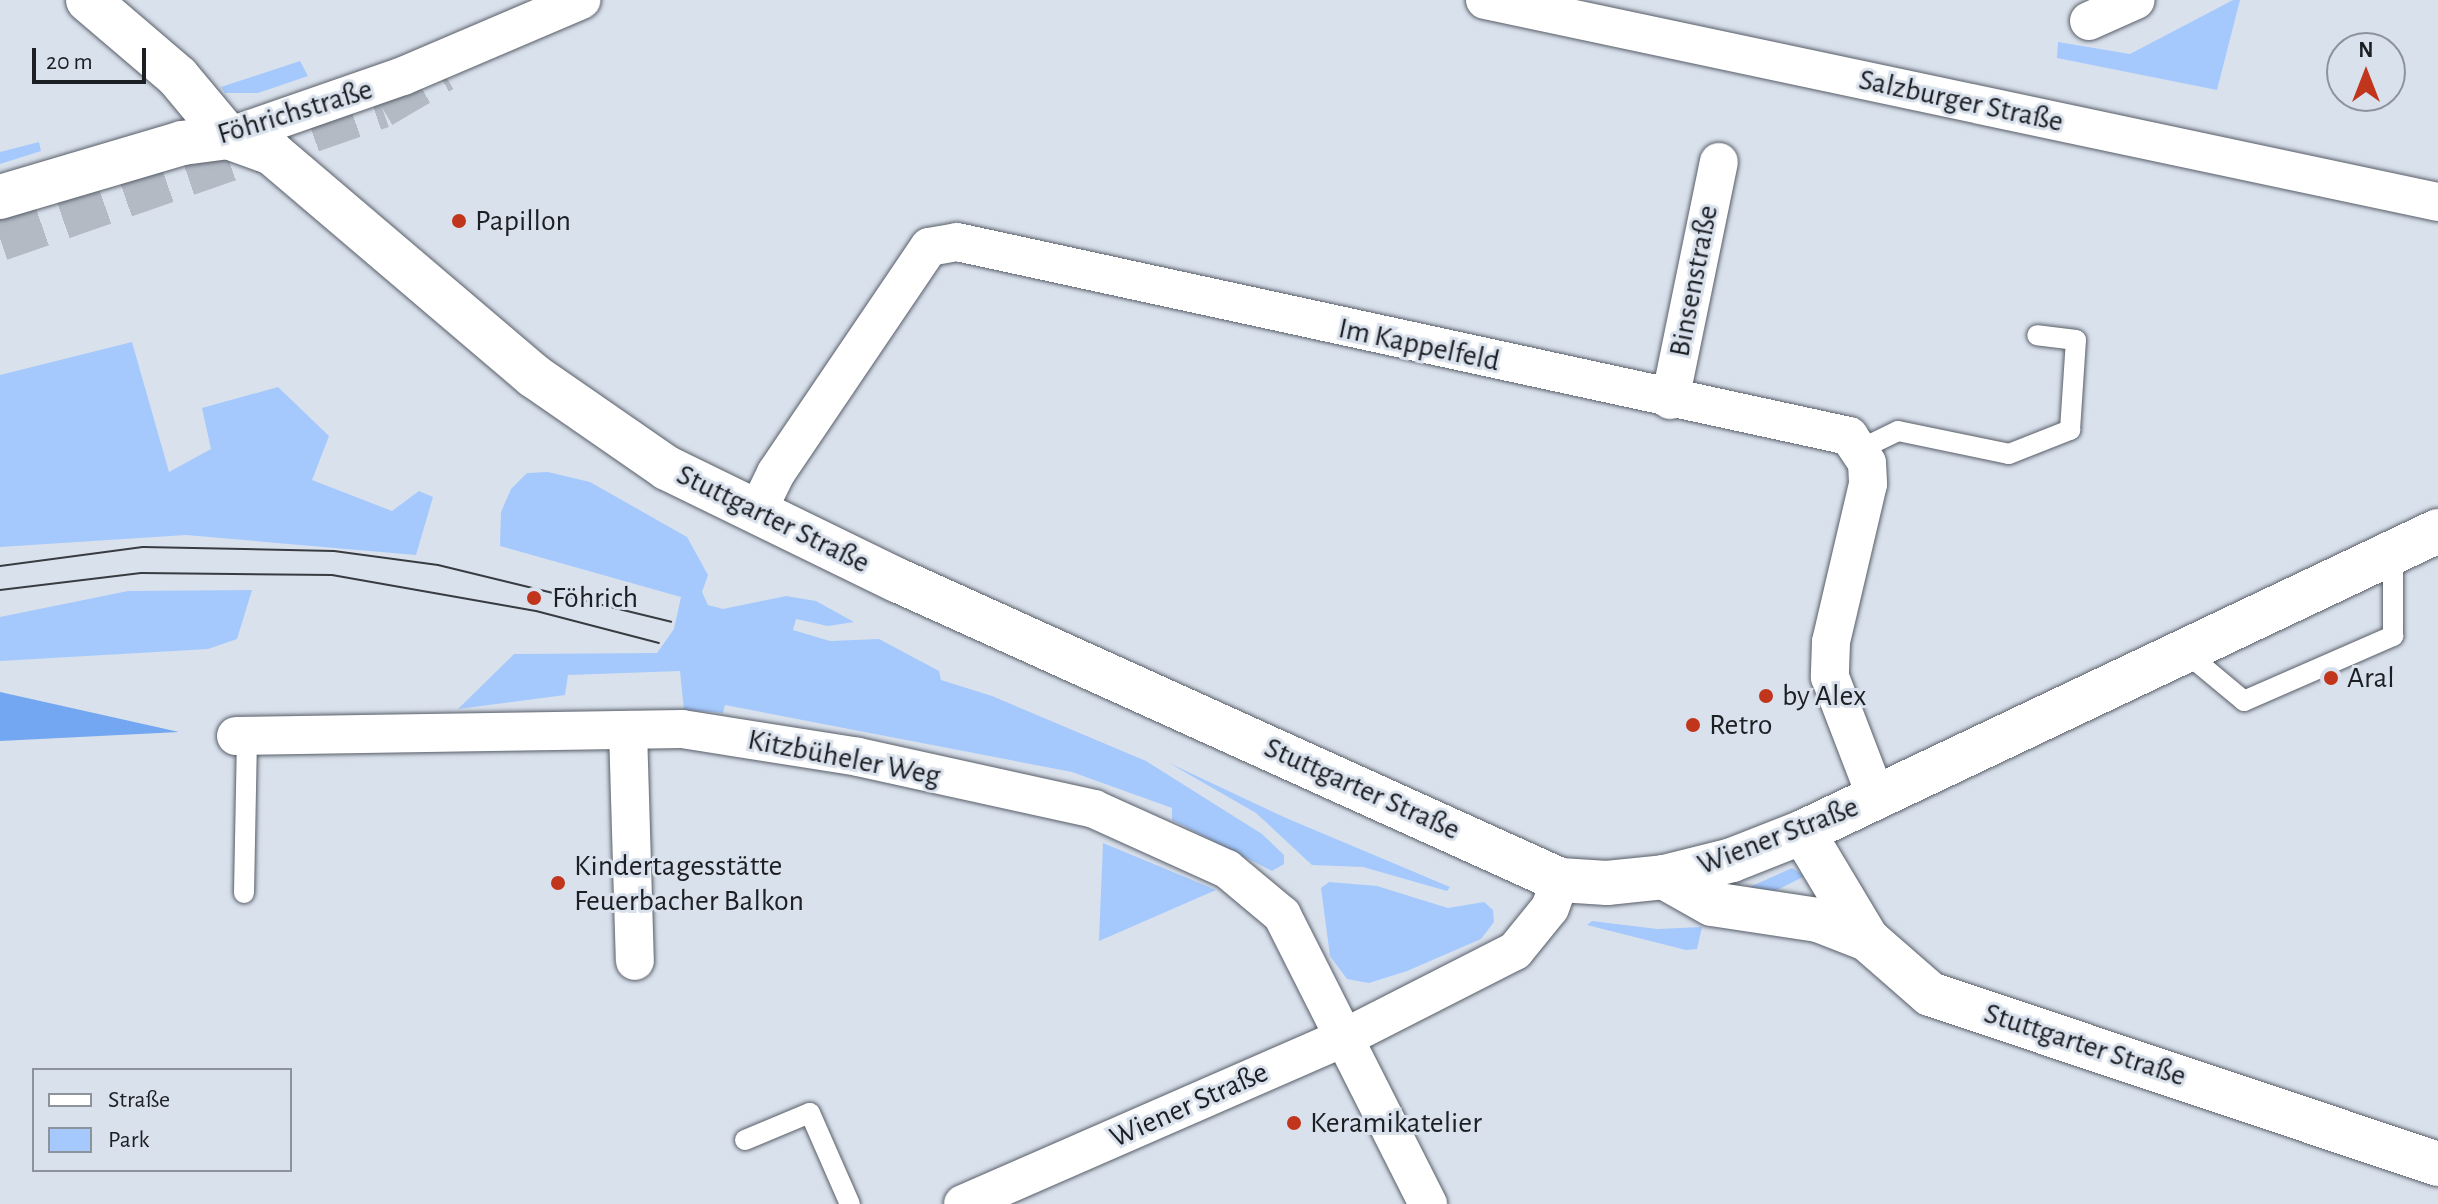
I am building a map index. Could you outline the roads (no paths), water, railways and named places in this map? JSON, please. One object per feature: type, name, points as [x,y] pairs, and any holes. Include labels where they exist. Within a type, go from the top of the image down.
[{"type":"main road","points":[[88,0],[178,77],[228,137]]},
{"type":"main road","name":"Föhrichstraße","points":[[0,197],[182,143],[228,137]]},
{"type":"main road","name":"Stuttgarter Straße","points":[[228,137],[272,153],[572,406],[667,468],[756,514],[1560,880]]},
{"type":"main road","name":"Wiener Straße","points":[[1560,880],[1607,883],[1664,877],[1732,860],[1803,832],[2438,531]]},
{"type":"main road","name":"Stuttgarter Straße","points":[[1803,832],[1867,939],[1930,994],[2438,1164]]},
{"type":"main road","points":[[1664,877],[1712,904],[1818,920],[1867,939]]},
{"type":"street","name":"Föhrichstraße","points":[[228,137],[380,85],[581,0]]},
{"type":"street","name":"Salzburger Straße","points":[[1485,0],[2438,202]]},
{"type":"street","points":[[2089,21],[2136,0]]},
{"type":"street","name":"Binsenstraße","points":[[1670,400],[1719,162]]},
{"type":"street","name":"Im Kappelfeld","points":[[756,514],[776,473],[929,247],[957,242],[1670,400],[1849,436],[1861,449]]},
{"type":"street","points":[[1861,449],[1868,484],[1831,642],[1830,677],[1876,797]]},
{"type":"street","name":"Kitzbüheler Weg","points":[[241,736],[682,729],[828,752],[1094,809],[1251,885],[1282,915],[1428,1204]]},
{"type":"street","points":[[628,730],[635,961]]},
{"type":"street","name":"Wiener Straße","points":[[963,1204],[1346,1037],[1515,951],[1550,908],[1560,880]]},
{"type":"lane","points":[[1861,449],[1898,431],[2009,454],[2070,430],[2076,340],[2037,335]]},
{"type":"lane","points":[[2183,650],[2244,701],[2393,636],[2393,552]]},
{"type":"lane","points":[[241,736],[244,893]]},
{"type":"lane","points":[[745,1140],[810,1113],[850,1204]]},
{"type":"tunnel","points":[[0,239],[381,106],[442,70]]},
{"type":"tram line","points":[[0,566],[143,547],[334,551],[438,565],[671,622]]},
{"type":"tram line","points":[[0,590],[141,573],[332,575],[536,611],[659,643]]},
{"type":"place","name":"Papillon","points":[[459,221]]},
{"type":"place","name":"Föhrich","points":[[534,598]]},
{"type":"place","name":"Aral","points":[[2331,678]]},
{"type":"place","name":"by Alex","points":[[1766,696]]},
{"type":"place","name":"Retro","points":[[1693,725]]},
{"type":"place","name":"Kindertagesstätte Feuerbacher Balkon","points":[[558,883]]},
{"type":"place","name":"Keramikatelier","points":[[1294,1123]]}]
